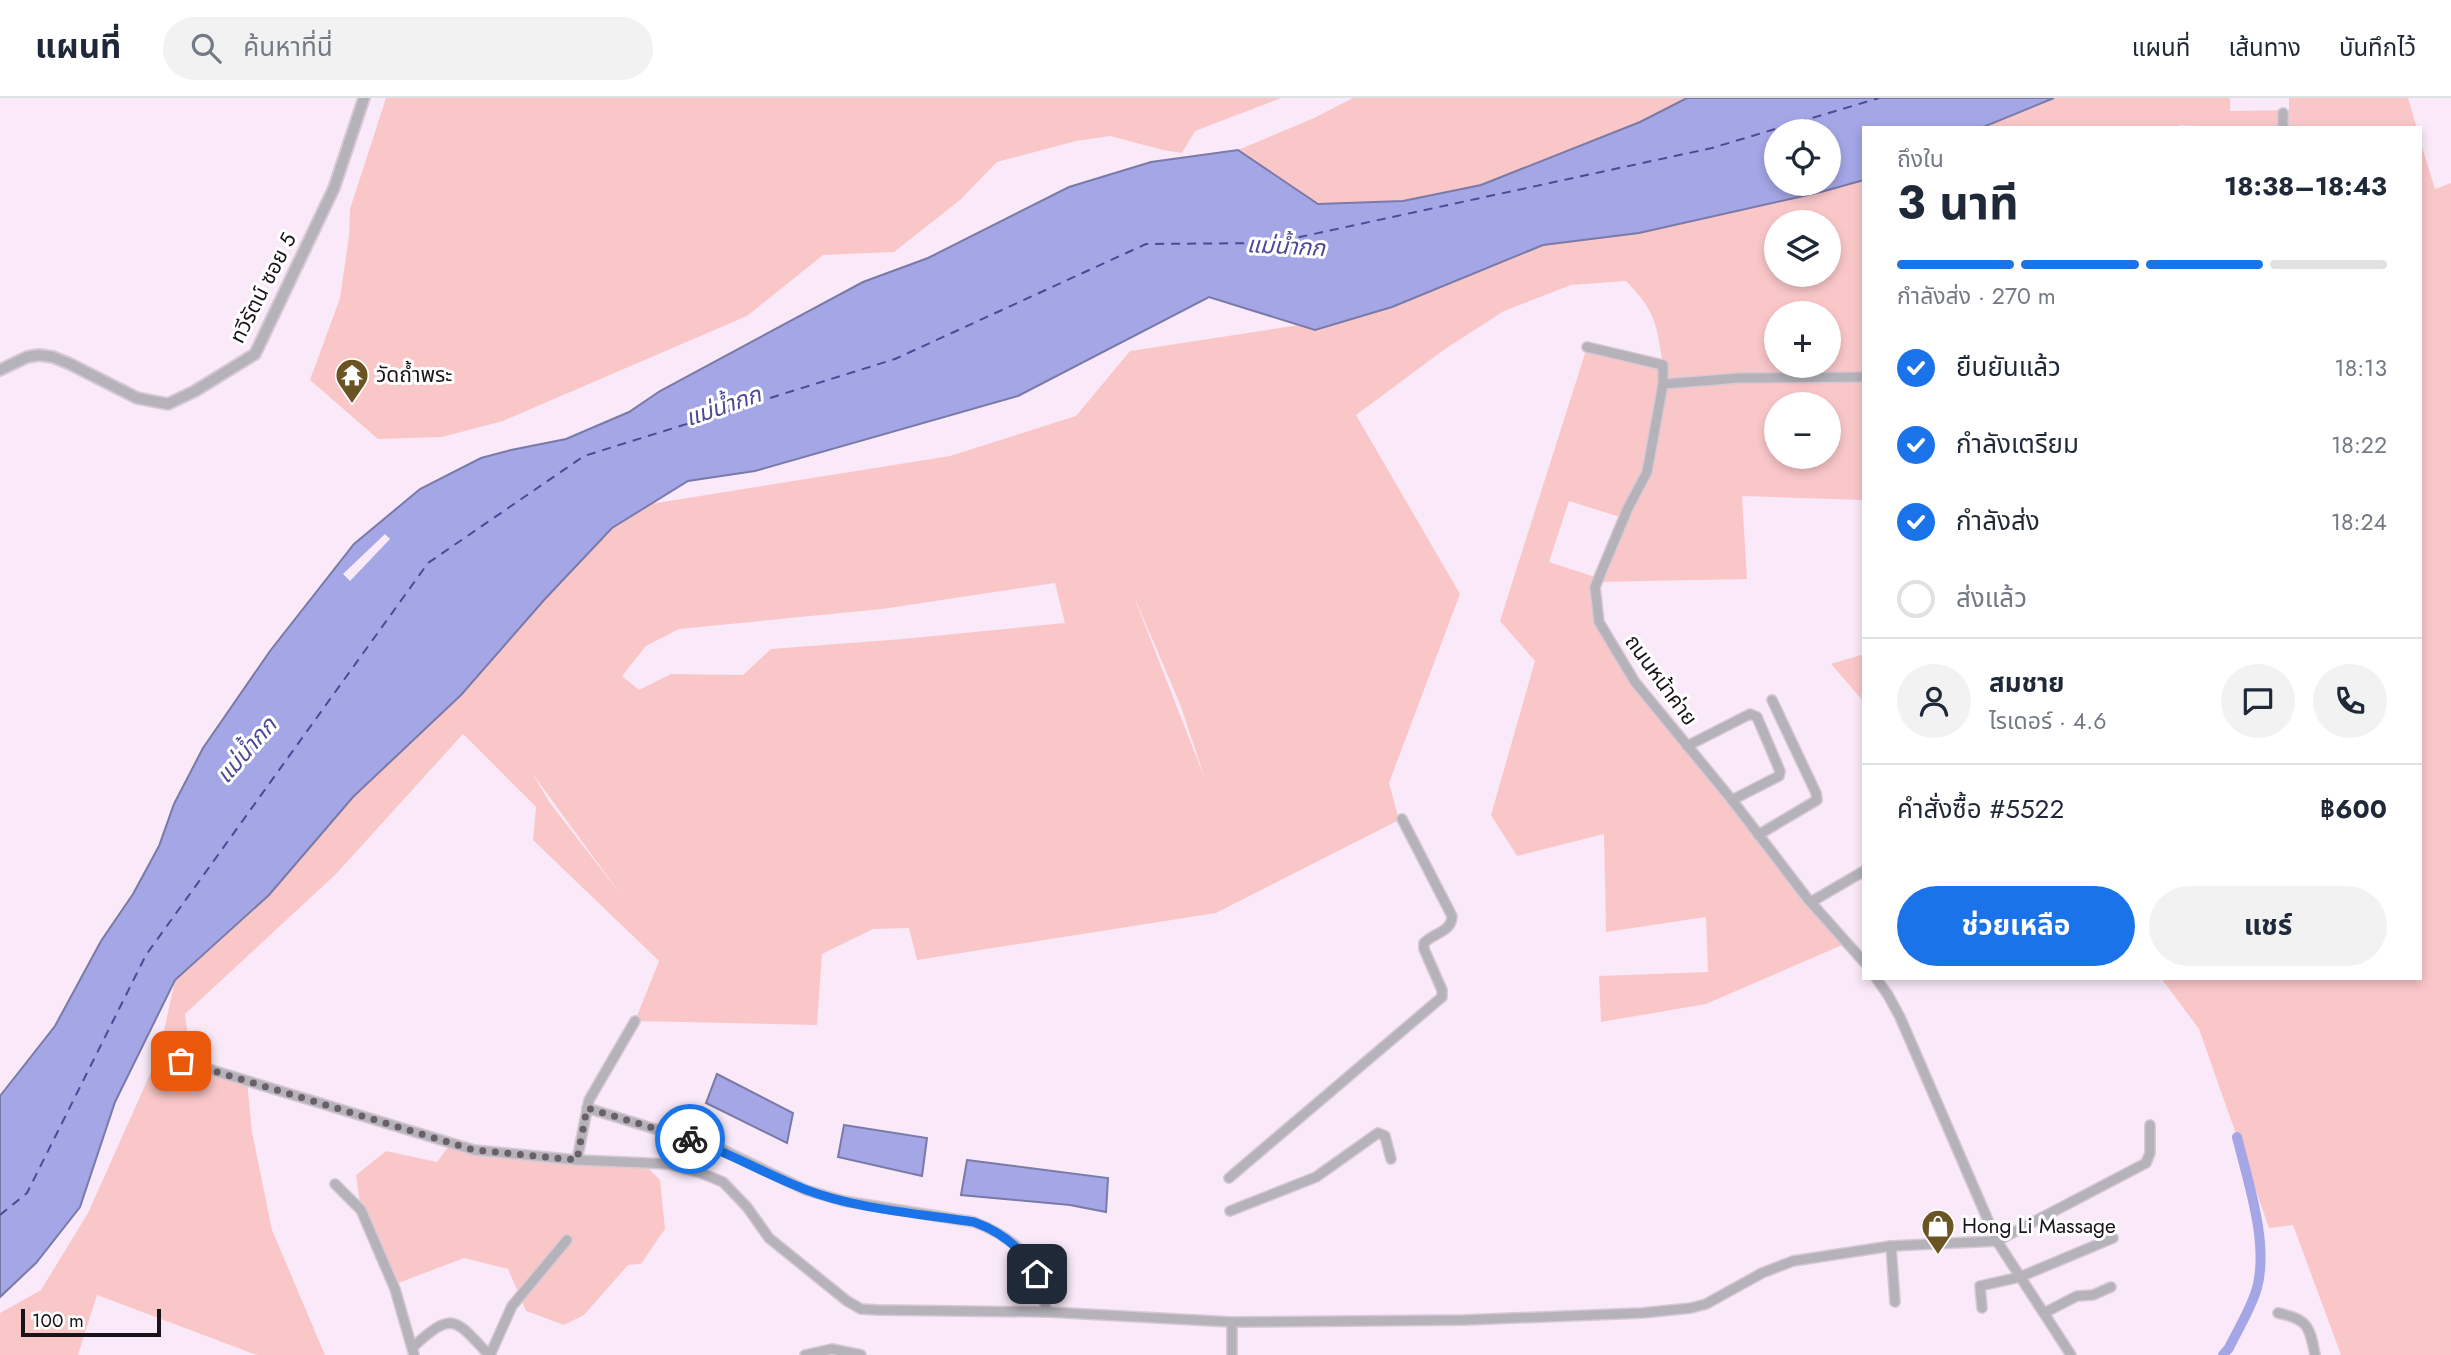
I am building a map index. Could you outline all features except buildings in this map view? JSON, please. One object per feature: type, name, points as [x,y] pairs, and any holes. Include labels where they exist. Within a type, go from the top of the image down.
[{"type":"street","name":"ทวีรัตน์ ซอย 5","points":[[0,370],[27,357],[52,357],[137,398],[168,404],[255,355],[334,188],[364,98]]},
{"type":"street","points":[[2283,113],[2283,126]]},
{"type":"street","points":[[1587,346],[1663,365],[1663,384],[1739,378],[1862,377]]},
{"type":"street","name":"ถนนหน้าค่าย","points":[[1663,384],[1647,472],[1628,508],[1594,587],[1599,622],[1635,682],[1811,902],[1862,960]]},
{"type":"street","points":[[1758,835],[1817,800],[1772,700]]},
{"type":"street","points":[[1687,746],[1750,714],[1757,717],[1780,771],[1779,776],[1732,800]]},
{"type":"street","points":[[1229,1178],[1442,997],[1442,990],[1424,949],[1424,943],[1448,927],[1452,923],[1452,916],[1402,819]]},
{"type":"street","points":[[1811,902],[1862,872]]},
{"type":"street","points":[[1878,980],[1900,1017],[1997,1241],[2071,1355]]},
{"type":"street","points":[[577,1160],[587,1108],[606,1067],[635,1021]]},
{"type":"street","points":[[159,1054],[474,1150],[577,1160],[669,1164],[701,1172],[723,1182],[747,1207],[769,1238],[847,1301],[861,1309],[1048,1312],[1232,1322],[1464,1320],[1642,1313],[1691,1308],[1706,1304],[1762,1273],[1793,1261],[1891,1246],[1997,1241],[2146,1163],[2150,1153],[2150,1125]]},
{"type":"street","points":[[587,1108],[723,1150],[806,1190],[844,1201],[974,1222],[987,1227],[1012,1242],[1032,1265],[1048,1312]]},
{"type":"street","points":[[1230,1211],[1316,1177],[1378,1133],[1385,1136],[1391,1159]]},
{"type":"street","points":[[335,1184],[361,1210],[395,1289],[413,1351]]},
{"type":"street","points":[[1982,1308],[1980,1286],[2020,1277],[2113,1238]]},
{"type":"street","points":[[413,1351],[435,1326],[453,1324],[461,1325],[489,1355],[512,1306],[566,1240]]},
{"type":"street","points":[[1891,1246],[1895,1302]]},
{"type":"street","points":[[2044,1312],[2077,1296],[2094,1295],[2111,1287]]},
{"type":"street","points":[[2278,1313],[2304,1322],[2312,1338],[2315,1355]]},
{"type":"street","points":[[1232,1322],[1232,1355]]},
{"type":"street","points":[[805,1355],[832,1349],[861,1355]]},
{"type":"shaded area","points":[[386,98],[1281,98],[1195,131],[1182,153],[1110,136],[1076,141],[997,162],[960,200],[894,252],[823,255],[747,316],[503,421],[442,437],[378,439],[310,380],[340,298],[350,209]]},
{"type":"shaded area","points":[[1353,98],[1687,98],[1640,122],[1481,185],[1404,201],[1318,204],[1238,150],[1314,118]]},
{"type":"shaded area","points":[[2054,98],[2230,98],[2230,111],[2289,110],[2289,98],[2408,98],[2416,126],[2179,125],[1986,126]]},
{"type":"shaded area","points":[[2422,147],[2435,189],[2451,183],[2451,1355],[2341,1355],[2293,1225],[2269,1228],[2199,1029],[2162,980],[2422,980]]},
{"type":"shaded area","points":[[1862,180],[1862,500],[1742,496],[1747,579],[1597,582],[1599,622],[1615,649],[1687,746],[1847,943],[1706,1004],[1601,1022],[1599,976],[1708,972],[1706,917],[1606,932],[1604,834],[1517,856],[1491,815],[1535,661],[1500,621],[1587,347],[1663,364],[1649,310],[1626,281],[1571,285],[1504,311],[1445,349],[1356,415],[1460,594],[1389,783],[1399,820],[1216,913],[917,960],[909,928],[873,929],[822,954],[817,1025],[635,1021],[659,961],[533,840],[536,807],[463,734],[336,874],[185,1014],[191,1061],[247,1081],[252,1132],[272,1230],[325,1355],[257,1355],[97,1295],[78,1355],[0,1355],[0,1313],[41,1290],[88,1213],[159,1054],[175,980],[353,797],[461,695],[612,527],[650,504],[950,456],[1076,416],[1130,351],[1299,325],[1315,330],[1392,307],[1543,245],[1639,233],[1796,196],[1841,196],[1841,185]],"holes":[[[1569,501],[1623,518],[1598,578],[1549,562]],[[1055,583],[1065,623],[771,649],[743,675],[671,674],[639,690],[622,676],[646,646],[679,629],[882,609]],[[1136,602],[1180,704],[1205,779]],[[532,773],[621,895],[550,803]]]},
{"type":"shaded area","points":[[1862,655],[1862,700],[1831,664]]},
{"type":"shaded area","points":[[451,1143],[474,1150],[643,1163],[660,1180],[665,1229],[641,1264],[628,1265],[584,1315],[564,1325],[526,1311],[508,1269],[464,1258],[393,1285],[361,1210],[356,1175],[386,1151],[437,1162]]},
{"type":"water","name":"แม่น้ำกก","points":[[1687,98],[2054,98],[1986,126],[1862,126],[1862,181],[1841,186],[1841,119],[1764,119],[1764,196],[1803,196],[1639,233],[1543,245],[1392,307],[1315,330],[1209,297],[1018,396],[755,471],[688,481],[612,528],[544,600],[461,695],[353,797],[269,895],[175,980],[115,1102],[80,1207],[36,1263],[0,1297],[0,1096],[55,1026],[101,941],[133,894],[159,846],[174,804],[203,748],[270,651],[354,544],[420,489],[481,458],[566,439],[629,412],[660,391],[863,282],[928,258],[1069,187],[1151,162],[1238,150],[1318,204],[1403,201],[1481,185],[1640,122]]},
{"type":"water","points":[[717,1074],[793,1113],[787,1143],[706,1103]]},
{"type":"water","points":[[844,1125],[927,1138],[922,1176],[838,1157]]},
{"type":"water","points":[[967,1160],[1108,1178],[1106,1212],[1070,1205],[961,1195]]},
{"type":"pier","points":[[385,534],[390,539],[350,581],[343,574]]},
{"type":"waterway","points":[[2223,1355],[2251,1304],[2260,1270],[2256,1212],[2237,1137]]},
{"type":"ferry route","points":[[0,1215],[27,1193],[146,955],[428,563],[584,456],[895,359],[1146,244],[1272,243],[1712,148],[1879,98]]},
{"type":"way so far","points":[[181,1061],[474,1150],[577,1160],[587,1108],[690,1139]]},
{"type":"place","name":"วัดถ้ำพระ","points":[[352,405]]},
{"type":"place","name":"Hong Li Massage","points":[[1938,1256]]},
{"type":"route","points":[[690,1139],[723,1150],[806,1190],[844,1201],[974,1222],[987,1227],[1012,1242],[1037,1274]]}]
